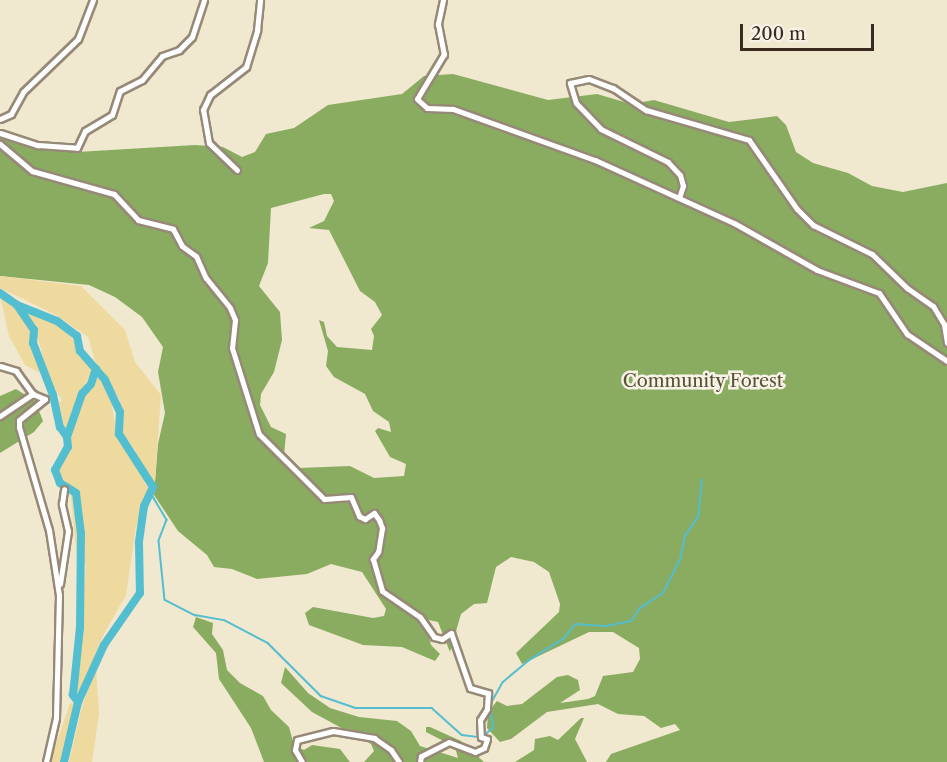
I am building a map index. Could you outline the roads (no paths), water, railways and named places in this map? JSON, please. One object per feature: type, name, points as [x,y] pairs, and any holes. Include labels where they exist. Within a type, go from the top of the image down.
[{"type":"street","points":[[0,119],[11,114],[23,93],[78,39],[93,0]]},
{"type":"street","points":[[0,133],[38,145],[77,148],[85,131],[112,115],[120,91],[142,80],[162,56],[179,50],[192,37],[204,0]]},
{"type":"street","points":[[237,170],[209,143],[203,110],[210,95],[246,67],[257,30],[260,0]]},
{"type":"street","points":[[442,0],[438,24],[444,54],[417,99],[427,108],[453,110],[539,137],[679,198],[763,238],[817,270],[879,293],[907,334],[947,362]]},
{"type":"street","points":[[679,198],[683,186],[680,175],[668,162],[601,129],[576,103],[570,83],[589,79],[613,88],[646,110],[749,140],[797,210],[813,225],[872,254],[907,288],[933,306],[944,324],[947,343]]},
{"type":"street","points":[[0,144],[32,171],[114,194],[138,220],[173,229],[182,246],[201,263],[206,278],[232,314],[232,348],[254,407],[255,429],[324,499],[351,497],[359,516],[364,519],[374,513],[379,520],[382,528],[378,552],[373,559],[382,591],[420,617],[434,637],[442,639],[451,633],[470,688],[477,692],[484,689],[488,693],[487,709],[480,720],[481,737],[487,739],[484,748],[476,752],[449,742],[421,756],[420,762]]},
{"type":"street","points":[[0,366],[16,370],[33,394],[45,399],[19,420],[19,427],[49,530],[59,594]]},
{"type":"street","points":[[0,416],[33,394]]},
{"type":"street","points":[[46,762],[56,718],[59,594],[68,531],[62,504],[64,489]]},
{"type":"street","points":[[302,762],[295,750],[297,740],[333,731],[375,738],[399,762]]},
{"type":"waterway","points":[[0,293],[17,305],[57,321],[77,336],[80,351],[105,380],[120,412],[119,434],[153,487],[144,506],[139,543],[140,593],[104,645],[78,702],[64,762]]},
{"type":"waterway","points":[[17,305],[34,330],[33,343],[53,395],[60,427],[67,437]]},
{"type":"waterway","points":[[78,702],[73,695],[80,627],[81,534],[76,493],[60,483],[55,470],[68,447],[67,437],[82,394],[91,384],[96,369]]},
{"type":"waterway","points":[[483,736],[493,728],[490,705],[503,682],[528,661],[563,639],[576,624],[606,626],[631,621],[640,608],[663,593],[680,560],[685,536],[698,517],[702,480]]},
{"type":"waterway","points":[[152,495],[167,520],[159,541],[165,600],[195,615],[224,620],[268,643],[321,696],[356,708],[432,708],[462,735],[479,737]]},
{"type":"park label","name":"Community Forest","points":[[703,381]]}]
